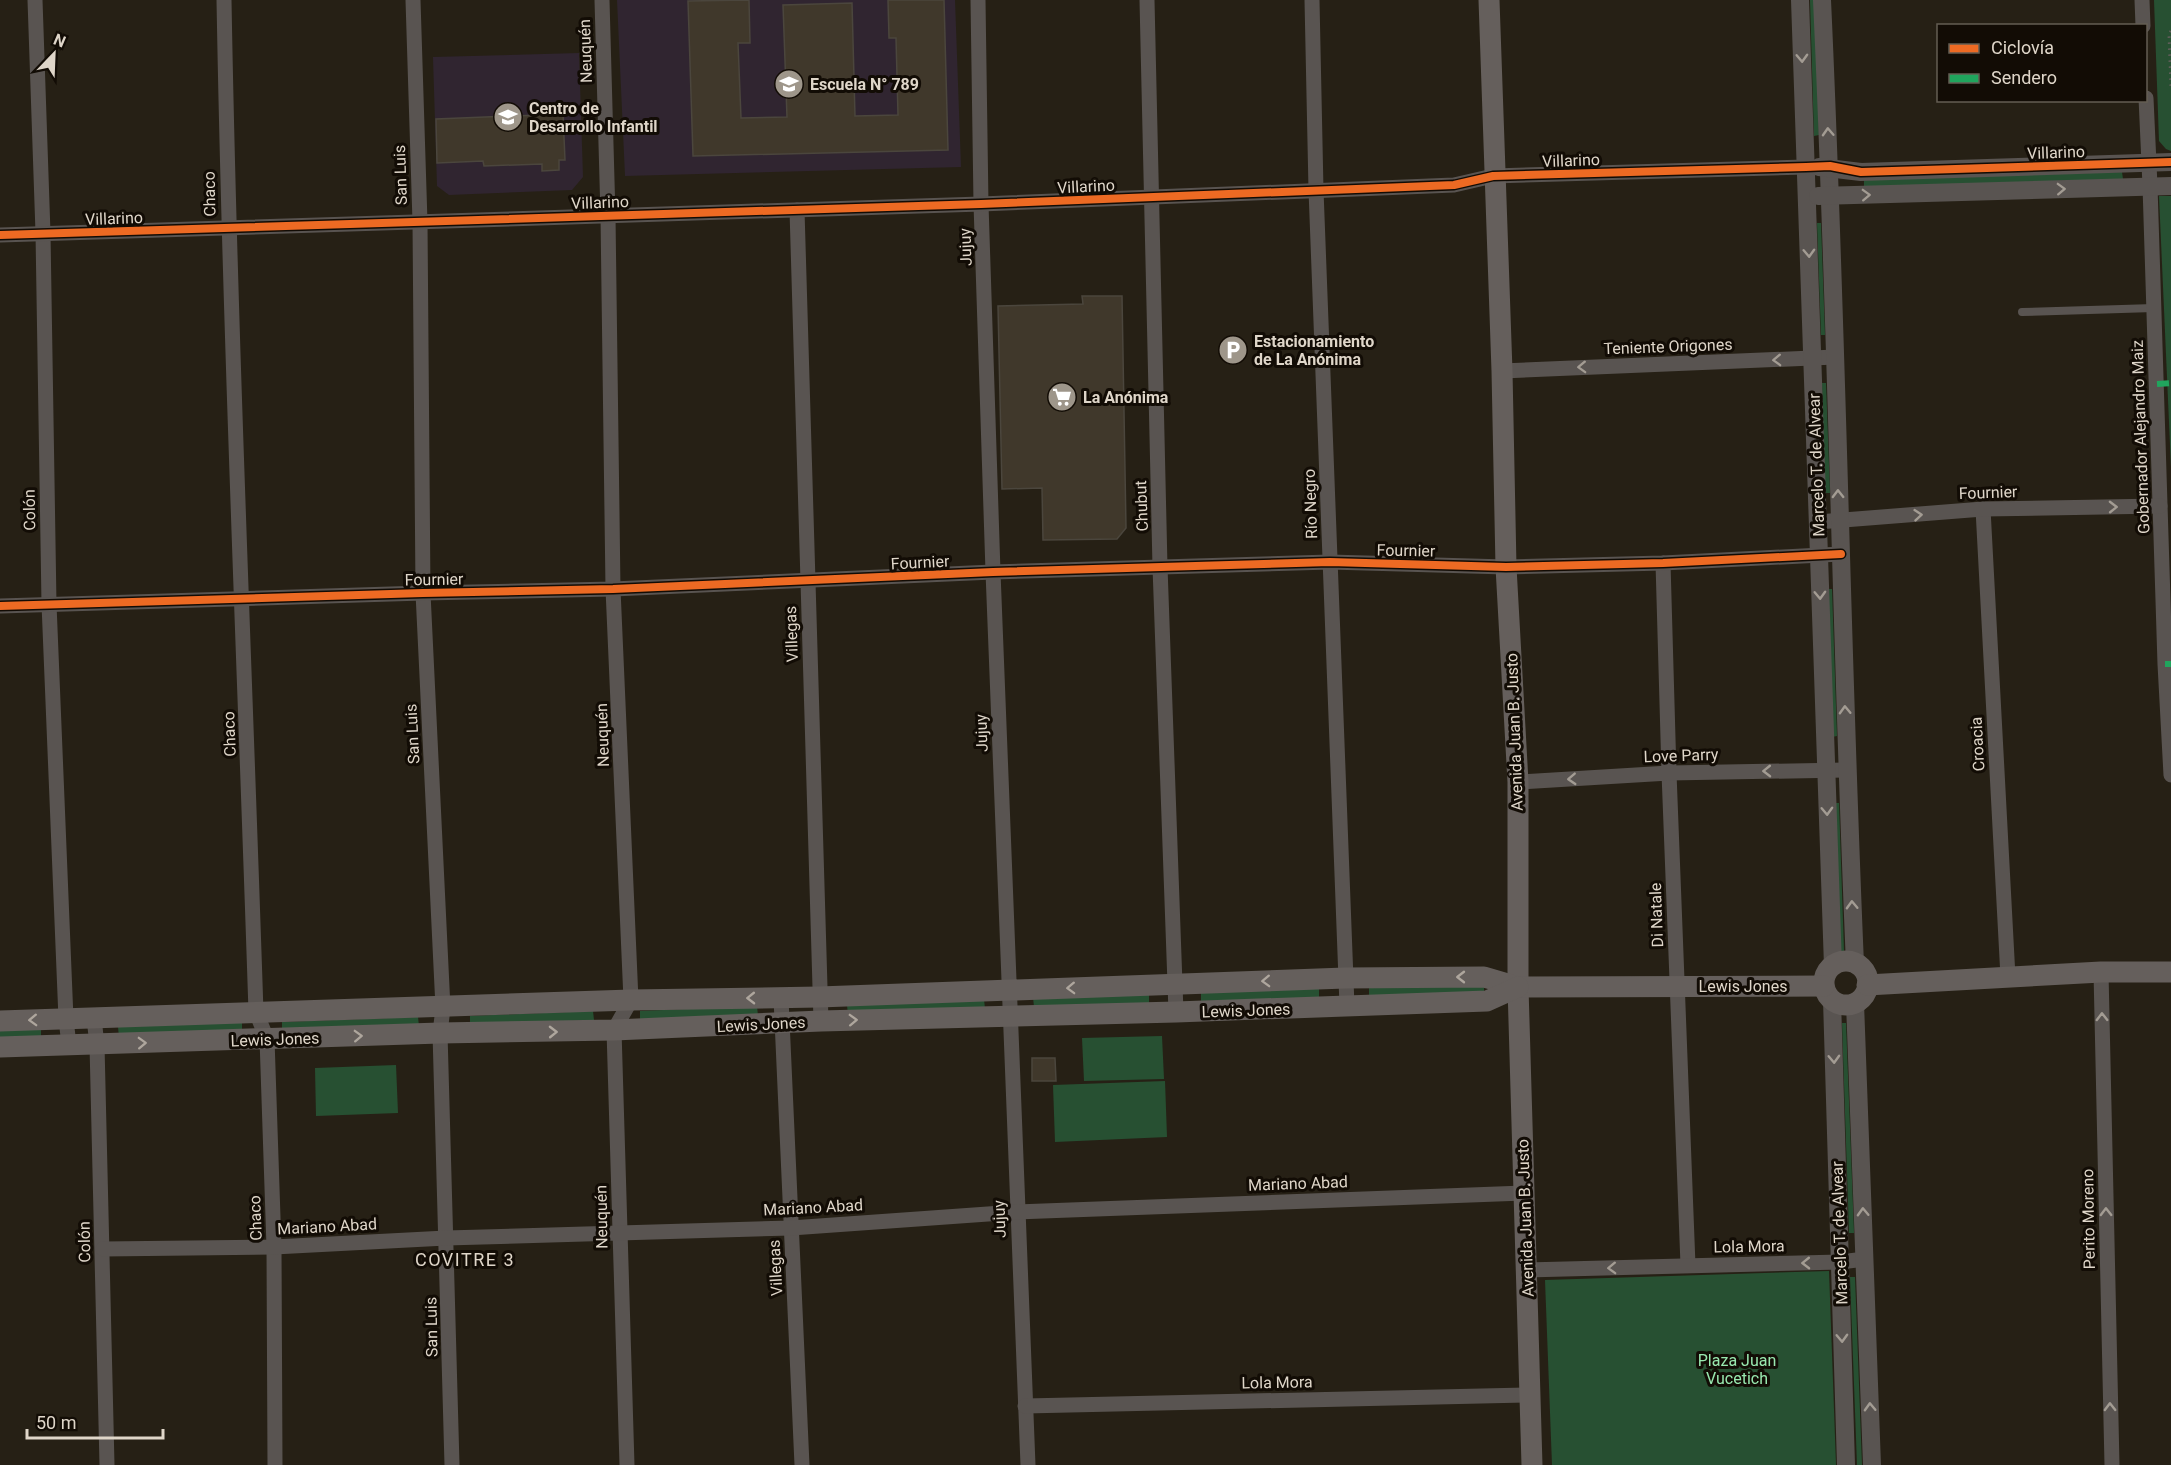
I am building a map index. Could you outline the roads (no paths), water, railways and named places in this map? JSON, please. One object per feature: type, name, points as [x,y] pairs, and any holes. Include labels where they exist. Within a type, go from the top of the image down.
[{"type":"main road","name":"Avenida Juan B. Justo","points":[[1489,0],[1493,176],[1502,371],[1506,567],[1518,782],[1518,987],[1532,1465]]},
{"type":"main road","points":[[1841,962],[1855,964],[1862,968],[1866,975],[1867,985],[1864,995],[1855,1003],[1846,1005],[1828,993],[1825,976],[1833,966],[1841,962]]},
{"type":"main road","points":[[1867,985],[2101,972],[2171,972]]},
{"type":"main road","name":"Lewis Jones","points":[[0,1021],[631,1000],[819,997],[1345,978],[1484,977],[1518,987],[1677,986],[1828,993]]},
{"type":"main road","name":"Lewis Jones","points":[[0,1047],[614,1030],[821,1021],[1487,1001],[1518,987]]},
{"type":"street","name":"Colón","points":[[35,0],[43,233],[49,604],[66,1019],[69,1045]]},
{"type":"street","name":"Chaco","points":[[224,0],[228,228],[256,1012],[267,1040],[274,1247],[275,1465]]},
{"type":"street","name":"San Luis","points":[[413,0],[420,222],[423,593],[443,1008],[440,1034],[452,1465]]},
{"type":"street","name":"Neuquén","points":[[602,0],[608,216],[613,589],[631,1000]]},
{"type":"street","name":"Jujuy","points":[[978,0],[981,204],[993,572],[1011,1016],[1016,1212],[1028,1465]]},
{"type":"street","name":"Chubut","points":[[1147,0],[1160,567],[1176,1012]]},
{"type":"street","name":"Río Negro","points":[[1312,0],[1316,190],[1347,1006]]},
{"type":"street","name":"Marcelo T. de Alvear","points":[[1800,0],[1833,966]]},
{"type":"street","name":"Marcelo T. de Alvear","points":[[1822,0],[1830,166],[1846,770],[1855,964]]},
{"type":"street","points":[[2142,0],[2143,24]]},
{"type":"street","name":"Gobernador Alejandro Maiz","points":[[2145,102],[2171,775]]},
{"type":"street","name":"Villarino","points":[[0,235],[981,204],[1454,185],[1493,176],[1830,166],[1861,172],[2171,162]]},
{"type":"street","points":[[1808,196],[2171,186]]},
{"type":"street","name":"Villegas","points":[[797,210],[821,1021]]},
{"type":"street","name":"Teniente Origones","points":[[1502,371],[1835,357]]},
{"type":"street","name":"Fournier","points":[[1818,522],[1983,509],[2160,506]]},
{"type":"street","name":"Croacia","points":[[1983,509],[2008,977]]},
{"type":"street","name":"Fournier","points":[[0,606],[613,589],[993,572],[1330,562],[1506,567],[1663,563],[1841,554]]},
{"type":"street","name":"Di Natale","points":[[1663,563],[1688,1265]]},
{"type":"street","name":"Love Parry","points":[[1518,782],[1669,773],[1846,770]]},
{"type":"street","name":"Perito Moreno","points":[[2101,972],[2112,1465]]},
{"type":"street","name":"Marcelo T. de Alvear","points":[[1828,993],[1846,1465]]},
{"type":"street","name":"Villegas","points":[[782,998],[802,1465]]},
{"type":"street","points":[[614,1030],[631,1000]]},
{"type":"street","name":"Marcelo T. de Alvear","points":[[1855,1003],[1872,1465]]},
{"type":"street","name":"Colón","points":[[94,1018],[97,1044],[103,1249],[107,1465]]},
{"type":"street","name":"Neuquén","points":[[614,1030],[627,1465]]},
{"type":"street","name":"Mariano Abad","points":[[103,1249],[274,1247],[446,1238],[791,1228],[1016,1212],[1524,1193]]},
{"type":"street","name":"Lola Mora","points":[[1527,1270],[1840,1262],[1865,1258]]},
{"type":"street","name":"Lola Mora","points":[[1025,1406],[1530,1395]]},
{"type":"lane","points":[[2022,312],[2154,308]]},
{"type":"place","name":"Escuela N° 789","points":[[789,84]]},
{"type":"place","name":"Centro de Desarrollo Infantil","points":[[508,117]]},
{"type":"place","name":"Estacionamiento de La Anónima","points":[[1233,350]]},
{"type":"place","name":"La Anónima","points":[[1062,397]]},
{"type":"district","name":"COVITRE 3","points":[[465,1260]]},
{"type":"park label","name":"Plaza Juan Vucetich","points":[[1737,1369]]}]
